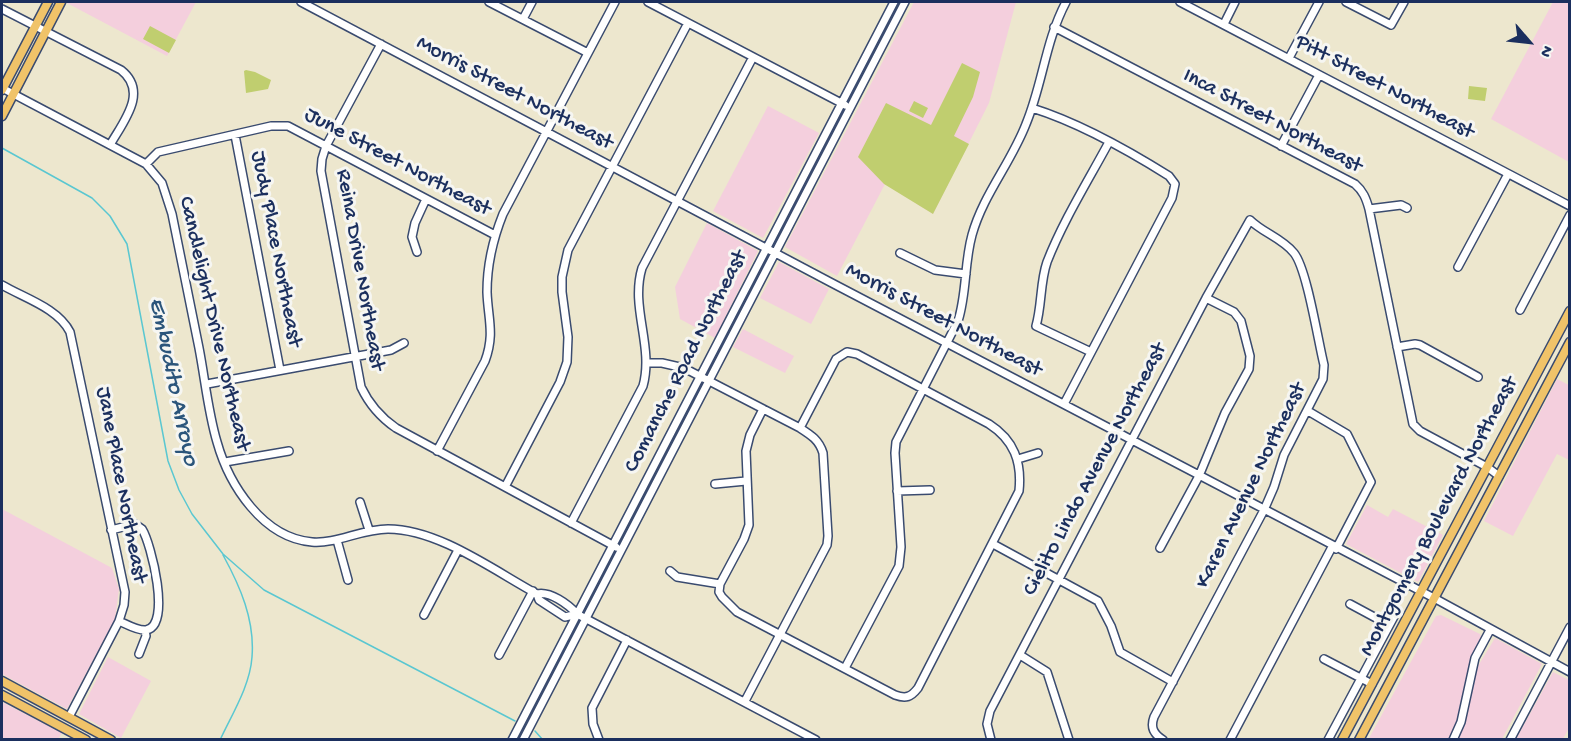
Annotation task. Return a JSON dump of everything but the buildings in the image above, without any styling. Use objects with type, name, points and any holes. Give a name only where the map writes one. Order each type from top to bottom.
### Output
[{"type":"main road","points":[[2,89],[48,2]]},
{"type":"main road","points":[[2,116],[61,2]]},
{"type":"main road","name":"Montgomery Boulevard Northeast","points":[[1342,740],[1569,311]]},
{"type":"main road","name":"Montgomery Boulevard Northeast","points":[[1359,740],[1569,342]]},
{"type":"main road","points":[[2,681],[109,739]]},
{"type":"main road","points":[[2,696],[86,740]]},
{"type":"street","name":"Morris Street Northeast","points":[[301,2],[1334,548],[1434,598],[1569,672]]},
{"type":"street","points":[[489,2],[588,53]]},
{"type":"street","points":[[523,19],[532,2]]},
{"type":"street","points":[[437,451],[490,348],[492,333],[487,292],[495,235],[511,198],[615,2]]},
{"type":"street","points":[[648,2],[850,108]]},
{"type":"street","name":"Comanche Road Northeast","points":[[512,740],[894,2]]},
{"type":"street","name":"Comanche Road Northeast","points":[[523,740],[905,2]]},
{"type":"street","points":[[845,668],[898,566],[901,547],[896,442],[962,310],[971,238],[981,211],[1014,152],[1032,108],[1054,27],[1066,2]]},
{"type":"street","name":"Pitt Street Northeast","points":[[1180,2],[1569,206]]},
{"type":"street","points":[[1224,24],[1235,2]]},
{"type":"street","points":[[1289,58],[1319,2]]},
{"type":"street","points":[[1346,2],[1391,25],[1404,2]]},
{"type":"street","points":[[2,9],[121,70],[130,80],[135,94],[133,102],[110,146]]},
{"type":"street","points":[[505,487],[564,374],[569,348],[562,277],[573,238],[688,23]]},
{"type":"street","name":"Inca Street Northeast","points":[[1054,27],[1355,184],[1365,197],[1369,208],[1413,424],[1420,431],[1487,467],[1499,476]]},
{"type":"street","name":"Reina Drive Northeast","points":[[381,44],[327,146],[322,159],[321,171],[361,387],[376,411],[396,428],[621,550]]},
{"type":"street","points":[[572,523],[639,396],[646,375],[648,363],[638,303],[639,278],[646,258],[753,57]]},
{"type":"street","points":[[1281,146],[1319,75]]},
{"type":"street","name":"Candlelight Drive Northeast","points":[[2,89],[146,164],[162,183],[170,206],[217,443],[237,487],[263,521],[272,528],[300,540],[313,542],[337,540],[369,530],[411,531],[430,537],[535,592],[544,592],[570,607],[577,614],[816,740]]},
{"type":"street","points":[[1032,108],[1066,120],[1109,142],[1169,176],[1175,184],[1172,198],[1064,404]]},
{"type":"street","name":"June Street Northeast","points":[[146,164],[158,152],[282,125],[295,129],[495,235]]},
{"type":"street","name":"Judy Place Northeast","points":[[235,135],[280,370]]},
{"type":"street","points":[[1091,352],[1036,326],[1040,314],[1046,265],[1109,142]]},
{"type":"street","points":[[1458,267],[1508,174]]},
{"type":"street","points":[[417,252],[411,237],[426,199]]},
{"type":"street","points":[[1369,208],[1401,205],[1407,208]]},
{"type":"street","points":[[1520,310],[1569,215]]},
{"type":"street","name":"Cielito Lindo Avenue Northeast","points":[[991,740],[987,724],[988,717],[1206,298],[1250,220]]},
{"type":"street","name":"Karen Avenue Northeast","points":[[1163,740],[1156,734],[1151,724],[1264,510],[1284,455],[1321,386],[1324,365],[1304,274],[1296,255],[1281,240],[1250,220]]},
{"type":"street","points":[[900,253],[934,270],[966,274]]},
{"type":"street","name":"Jane Place Northeast","points":[[2,285],[56,315],[65,323],[70,332],[124,592],[124,605],[119,621],[69,717]]},
{"type":"street","points":[[1160,548],[1199,476],[1225,413],[1248,369],[1250,356],[1241,321],[1233,312],[1206,298]]},
{"type":"street","points":[[207,384],[391,350],[404,343]]},
{"type":"street","points":[[1397,347],[1420,345],[1478,377]]},
{"type":"street","points":[[763,409],[750,435],[746,451],[749,525],[720,584],[719,591],[722,597],[731,608],[780,635],[895,695],[902,698],[908,697],[918,688],[1019,490],[1021,473],[1015,450],[999,430],[856,354],[847,352],[836,359],[800,428]]},
{"type":"street","points":[[648,363],[674,365],[701,376],[813,436],[820,444],[823,453],[828,536],[824,554],[745,701]]},
{"type":"street","points":[[1230,740],[1371,482],[1347,434],[1308,411]]},
{"type":"street","points":[[225,462],[288,451]]},
{"type":"street","points":[[1018,459],[1038,453]]},
{"type":"street","points":[[715,484],[746,481]]},
{"type":"street","points":[[897,491],[930,490]]},
{"type":"street","points":[[360,502],[369,530]]},
{"type":"street","points":[[111,530],[135,524],[144,533],[158,585],[159,599],[156,620],[152,627],[145,630],[119,621]]},
{"type":"street","points":[[337,540],[348,580]]},
{"type":"street","points":[[993,544],[1098,601],[1111,626],[1120,652],[1173,682]]},
{"type":"street","points":[[424,615],[458,550]]},
{"type":"street","points":[[670,571],[677,577],[720,584]]},
{"type":"street","points":[[499,655],[535,592]]},
{"type":"street","points":[[1350,604],[1389,625]]},
{"type":"street","points":[[1328,740],[1397,611]]},
{"type":"street","points":[[1510,740],[1569,627]]},
{"type":"street","points":[[139,654],[146,636],[145,630]]},
{"type":"street","points":[[1454,740],[1462,721],[1473,664],[1490,630]]},
{"type":"street","points":[[599,740],[593,724],[592,708],[627,640]]},
{"type":"street","points":[[1020,655],[1047,672],[1069,740]]},
{"type":"street","points":[[1324,659],[1372,684]]},
{"type":"shaded area","points":[[65,2],[196,2],[167,56]]},
{"type":"shaded area","points":[[914,2],[1016,2],[989,103],[933,214],[885,184],[837,276],[785,247]]},
{"type":"shaded area","points":[[1553,2],[1569,2],[1569,162],[1491,119]]},
{"type":"shaded area","points":[[768,106],[819,133],[763,238],[713,211]]},
{"type":"shaded area","points":[[707,223],[758,251],[715,338],[680,319],[675,287]]},
{"type":"shaded area","points":[[779,262],[829,289],[811,324],[760,298]]},
{"type":"shaded area","points":[[743,329],[794,356],[785,373],[733,347]]},
{"type":"shaded area","points":[[1557,379],[1569,385],[1569,460],[1557,454],[1513,536],[1484,521]]},
{"type":"shaded area","points":[[1367,505],[1388,517],[1393,509],[1443,535],[1418,582],[1346,544]]},
{"type":"shaded area","points":[[2,509],[112,568],[119,589],[115,619],[67,709],[2,674]]},
{"type":"shaded area","points":[[1441,615],[1480,634],[1481,637],[1471,658],[1462,700],[1468,703],[1475,671],[1495,638],[1542,664],[1502,739],[1368,740],[1436,616]]},
{"type":"shaded area","points":[[108,657],[151,681],[121,738],[79,714]]},
{"type":"shaded area","points":[[1553,672],[1569,680],[1569,728],[1563,739],[1516,739]]},
{"type":"shaded area","points":[[2,702],[62,733],[58,739],[2,739]]},
{"type":"green space","points":[[150,26],[176,40],[169,53],[143,39]]},
{"type":"green space","points":[[962,63],[980,72],[973,97],[954,136],[969,144],[933,214],[884,184],[858,157],[886,103],[931,125]]},
{"type":"green space","points":[[244,71],[271,80],[268,89],[246,93]]},
{"type":"green space","points":[[1469,86],[1487,88],[1485,101],[1468,99]]},
{"type":"green space","points":[[914,101],[928,108],[923,118],[909,111]]},
{"type":"waterway","name":"Embudito Arroyo","points":[[2,148],[92,198],[110,216],[127,244],[168,461],[179,490],[192,514],[223,554],[264,590],[515,721]]},
{"type":"waterway","points":[[220,740],[240,700],[248,679],[252,657],[249,617],[223,555]]},
{"type":"waterway","name":"Embudito Arroyo","points":[[535,731],[543,740]]}]
